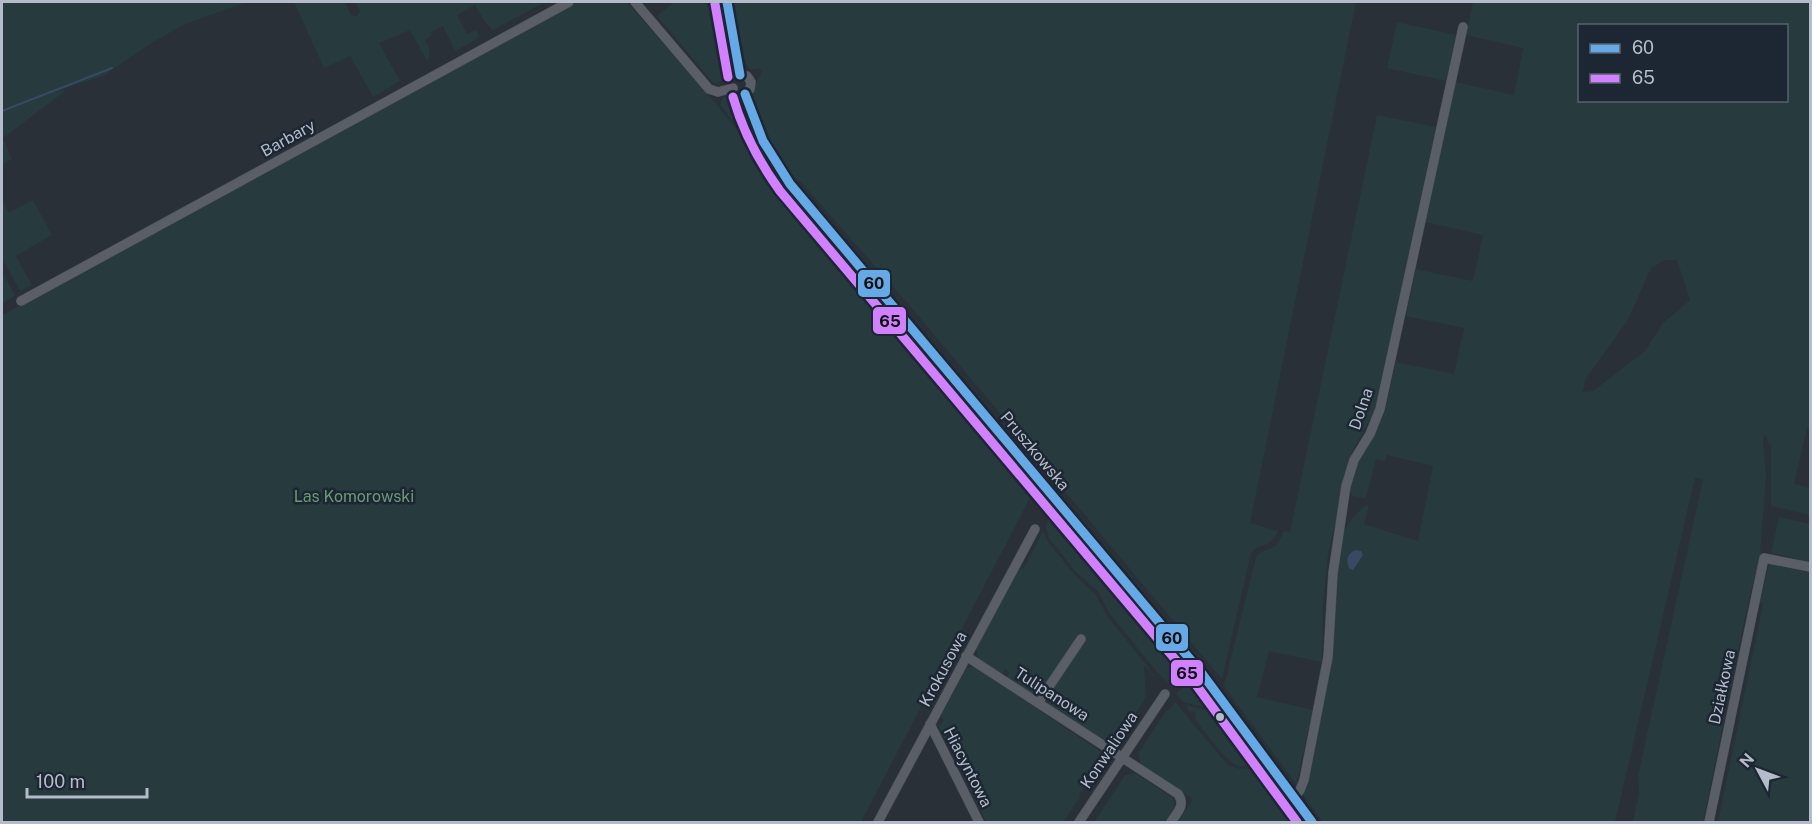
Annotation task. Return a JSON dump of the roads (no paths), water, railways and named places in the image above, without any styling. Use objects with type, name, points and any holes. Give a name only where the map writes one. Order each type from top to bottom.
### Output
[{"type":"street","name":"Barbary","points":[[21,301],[569,2]]},
{"type":"street","points":[[635,2],[709,89],[718,92],[733,88]]},
{"type":"street","points":[[728,2],[740,75]]},
{"type":"street","name":"Dolna","points":[[1294,798],[1304,780],[1329,657],[1333,573],[1346,486],[1354,460],[1370,434],[1380,409],[1463,27]]},
{"type":"street","points":[[740,75],[747,76],[751,82],[751,88],[745,94],[738,93],[733,88],[734,80],[740,75]]},
{"type":"street","name":"Pruszkowska","points":[[745,94],[763,142],[790,184],[1200,671],[1312,822]]},
{"type":"street","name":"Krokusowa","points":[[878,822],[1035,529]]},
{"type":"street","name":"Działkowa","points":[[1709,822],[1764,558],[1810,567]]},
{"type":"street","points":[[1038,703],[1081,639]]},
{"type":"street","name":"Tulipanowa","points":[[966,656],[1180,796],[1182,805],[1171,822]]},
{"type":"street","name":"Konwaliowa","points":[[1079,822],[1165,694]]},
{"type":"street","name":"Hiacyntowa","points":[[930,724],[979,822]]},
{"type":"water","points":[[1355,550],[1361,551],[1363,555],[1353,570],[1349,568],[1347,560],[1350,553]]},
{"type":"waterway","points":[[721,2],[723,15]]},
{"type":"waterway","points":[[733,2],[737,25]]},
{"type":"waterway","points":[[2,111],[112,68]]},
{"type":"park label","name":"Las Komorowski","points":[[354,496]]}]
